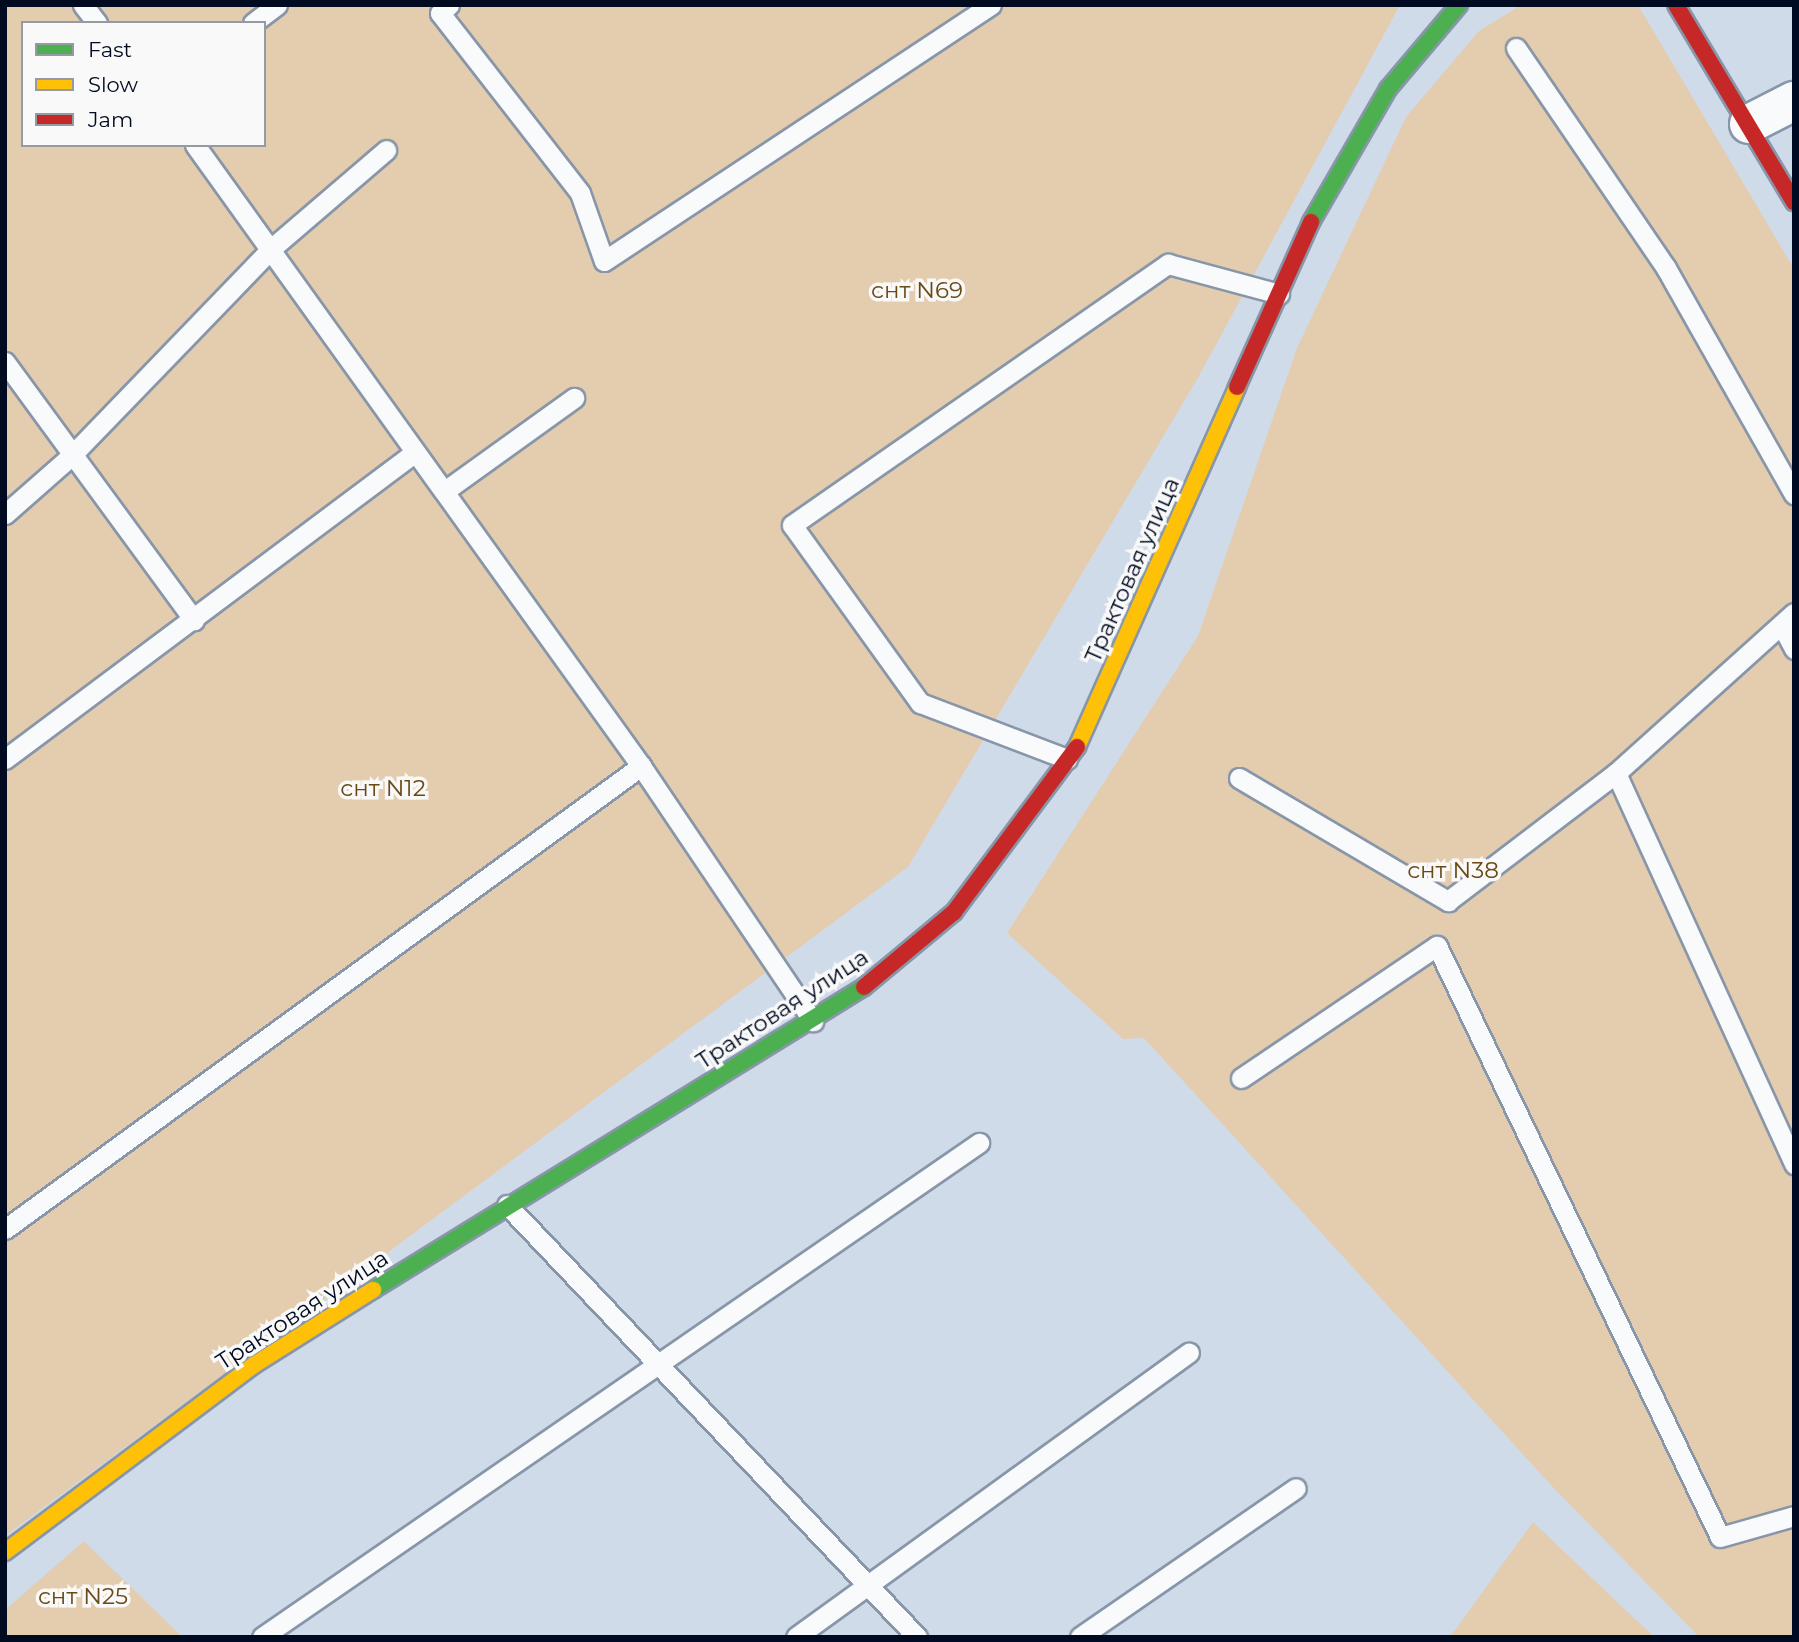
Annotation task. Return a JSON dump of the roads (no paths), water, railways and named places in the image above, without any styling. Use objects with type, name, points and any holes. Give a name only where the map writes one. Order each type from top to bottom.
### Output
[{"type":"street","name":"Трактовая улица","points":[[5,1552],[254,1365],[506,1205],[813,1021],[954,912],[1068,759],[1326,188],[1388,89],[1459,5]]},
{"type":"street","points":[[1676,5],[1794,202]]},
{"type":"street","points":[[1749,124],[1794,101]]},
{"type":"lane","points":[[83,5],[95,21]]},
{"type":"lane","points":[[256,21],[277,5]]},
{"type":"lane","points":[[449,5],[440,13],[580,193],[604,261],[991,5]]},
{"type":"lane","points":[[1516,48],[1667,268],[1794,494]]},
{"type":"lane","points":[[197,147],[273,247],[414,453],[446,490],[641,766],[813,1021]]},
{"type":"lane","points":[[5,514],[71,456],[273,247],[386,150]]},
{"type":"lane","points":[[1068,759],[920,703],[792,525],[1168,264],[1279,294]]},
{"type":"lane","points":[[5,362],[71,456],[194,620]]},
{"type":"lane","points":[[446,490],[574,398]]},
{"type":"lane","points":[[5,759],[414,453]]},
{"type":"lane","points":[[1239,778],[1448,901],[1616,773],[1692,698],[1788,620],[1794,649]]},
{"type":"lane","points":[[5,1229],[641,766]]},
{"type":"lane","points":[[1616,773],[1794,1164]]},
{"type":"lane","points":[[1241,1078],[1437,946],[1720,1537],[1794,1516]]},
{"type":"lane","points":[[262,1637],[979,1143]]},
{"type":"lane","points":[[506,1205],[917,1637]]},
{"type":"lane","points":[[796,1637],[1189,1352]]},
{"type":"lane","points":[[1080,1637],[1296,1488]]},
{"type":"park label","name":"снт N69","points":[[917,290]]},
{"type":"park label","name":"снт N12","points":[[383,788]]},
{"type":"park label","name":"снт N38","points":[[1453,870]]},
{"type":"park label","name":"снт N25","points":[[83,1596]]}]
